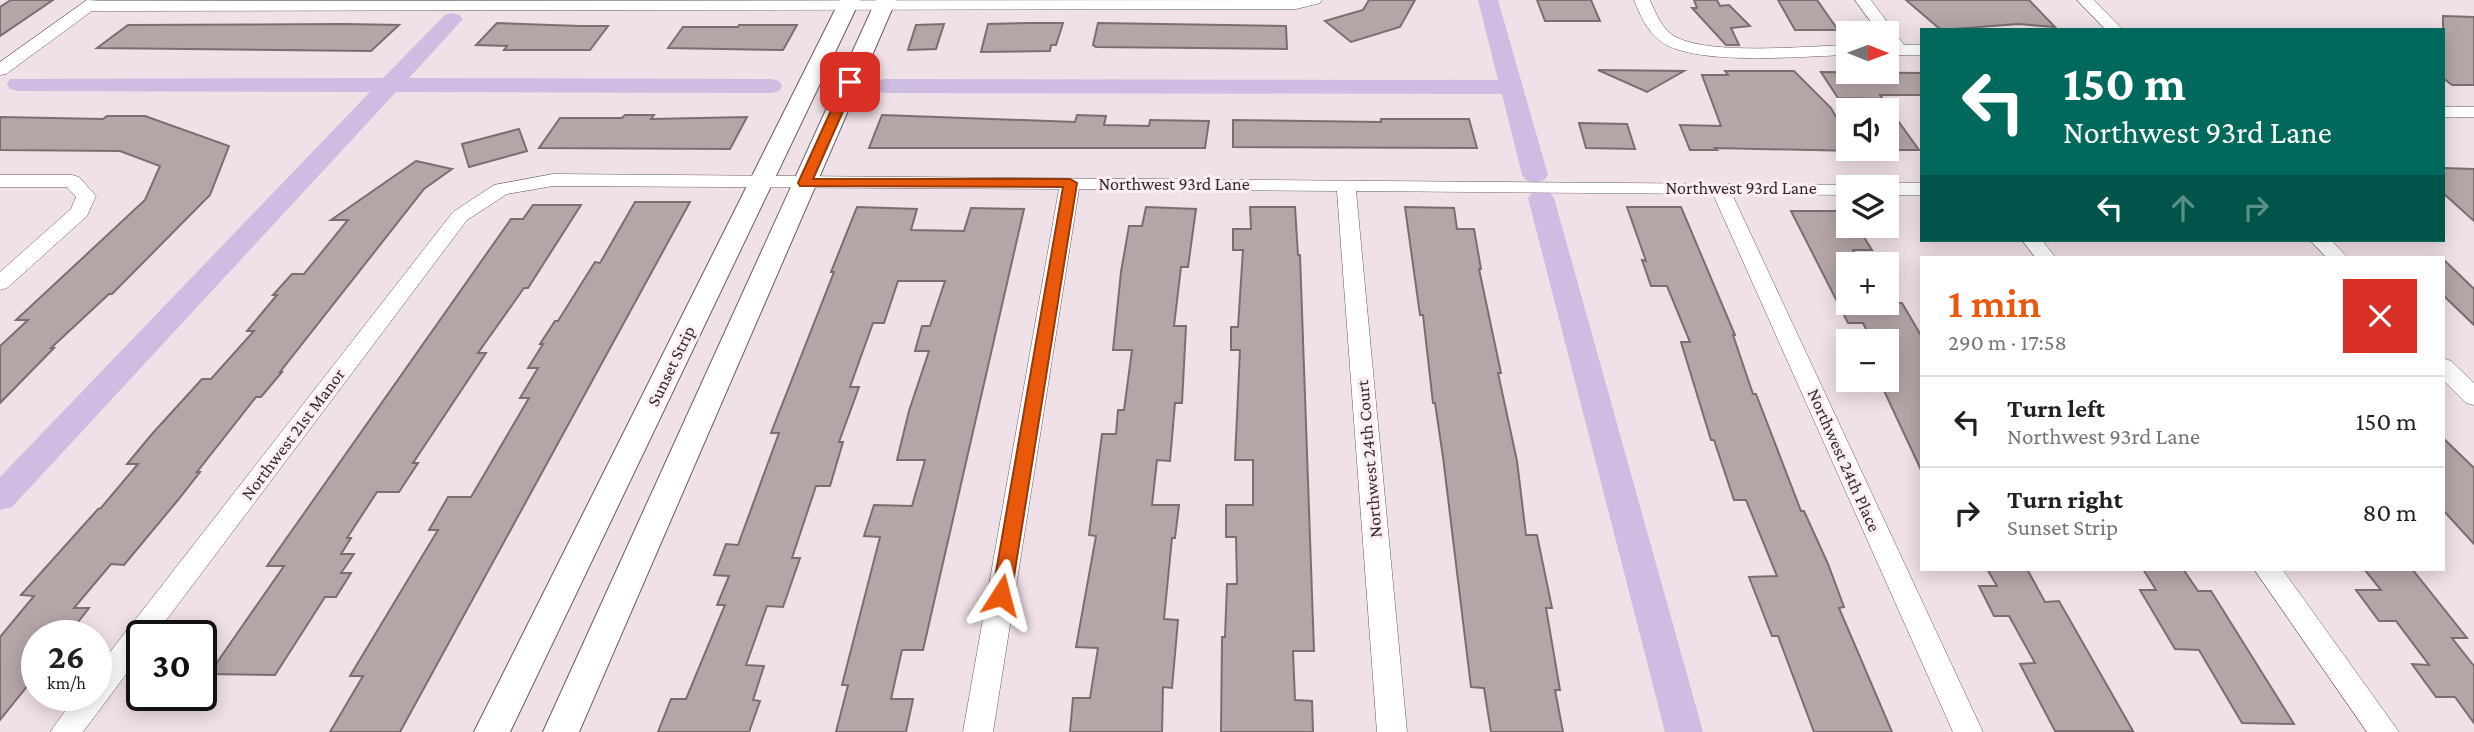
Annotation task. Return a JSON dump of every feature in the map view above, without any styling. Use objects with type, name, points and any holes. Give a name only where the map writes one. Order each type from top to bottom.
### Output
[{"type":"street","points":[[0,70],[93,3],[1296,4],[1314,0]]},
{"type":"street","points":[[1642,0],[1654,27],[1670,42],[1699,50],[1836,50]]},
{"type":"street","points":[[1863,0],[1876,21]]},
{"type":"street","points":[[2085,0],[2113,28]]},
{"type":"street","name":"Sunset Strip","points":[[492,732],[849,3]]},
{"type":"street","points":[[561,732],[885,3]]},
{"type":"street","points":[[1899,50],[1920,50]]},
{"type":"street","points":[[2449,112],[2474,112]]},
{"type":"street","points":[[2449,112],[2474,128]]},
{"type":"street","name":"Northwest 93rd Lane","points":[[501,189],[553,180],[1836,189]]},
{"type":"street","points":[[0,181],[72,181],[86,196],[80,212],[0,283]]},
{"type":"street","points":[[978,732],[1070,183]]},
{"type":"street","name":"Northwest 24th Court","points":[[1346,185],[1392,732]]},
{"type":"street","name":"Northwest 24th Place","points":[[1720,188],[1968,732]]},
{"type":"street","name":"Northwest 21st Manor","points":[[112,671],[460,216],[501,189]]},
{"type":"street","points":[[1899,189],[1920,189]]},
{"type":"street","points":[[2034,242],[2044,256]]},
{"type":"street","points":[[2322,242],[2336,256]]},
{"type":"street","points":[[2445,368],[2474,397]]},
{"type":"street","points":[[2268,571],[2384,732]]},
{"type":"street","name":"Northwest 21st Manor","points":[[65,732],[81,711]]},
{"type":"building","points":[[11,0],[53,0],[0,36],[0,7]]},
{"type":"building","points":[[1369,0],[1415,0],[1400,27],[1351,42],[1325,21],[1363,10]]},
{"type":"building","points":[[1537,0],[1591,0],[1600,21],[1545,21]]},
{"type":"building","points":[[1694,0],[1717,0],[1720,6],[1729,5],[1750,26],[1731,28],[1739,45],[1726,45],[1692,8],[1697,8]]},
{"type":"building","points":[[1778,0],[1817,0],[1836,27],[1836,30],[1795,30]]},
{"type":"building","points":[[1906,0],[2029,0],[2055,27],[2018,24],[1939,28]]},
{"type":"building","points":[[2443,16],[2474,17],[2474,85],[2452,85],[2445,80]]},
{"type":"building","points":[[497,23],[608,26],[590,50],[504,50],[507,46],[476,45]]},
{"type":"building","points":[[1063,23],[1056,45],[1051,45],[1050,51],[981,52],[988,24]]},
{"type":"building","points":[[1098,23],[1286,26],[1287,49],[1096,47],[1093,45]]},
{"type":"building","points":[[944,24],[936,49],[908,50],[916,25]]},
{"type":"building","points":[[128,25],[399,25],[371,51],[97,48]]},
{"type":"building","points":[[797,25],[783,50],[668,48],[683,27]]},
{"type":"building","points":[[1598,70],[1684,71],[1647,92]]},
{"type":"building","points":[[1725,71],[1794,71],[1831,108],[1836,117],[1836,151],[1690,150],[1680,125],[1721,126],[1702,75],[1728,75]]},
{"type":"building","points":[[1821,72],[1836,72],[1836,84],[1899,84],[1899,73],[1920,73],[1920,95],[1880,95],[1882,98],[1838,98]]},
{"type":"building","points":[[625,115],[654,115],[651,119],[747,117],[730,149],[539,148],[560,118],[622,118]]},
{"type":"building","points":[[882,115],[1075,122],[1077,115],[1106,116],[1104,125],[1149,126],[1150,120],[1209,121],[1205,148],[869,148]]},
{"type":"building","points":[[107,116],[145,116],[229,146],[210,195],[112,294],[51,348],[54,348],[0,403],[0,346],[28,320],[16,320],[145,200],[160,166],[120,151],[0,150],[0,117],[103,119]]},
{"type":"building","points":[[1381,119],[1469,119],[1477,148],[1233,147],[1233,120],[1381,122]]},
{"type":"building","points":[[1899,122],[1919,150],[1899,150]]},
{"type":"building","points":[[1579,123],[1627,124],[1635,149],[1586,148]]},
{"type":"building","points":[[519,129],[527,151],[469,167],[462,144]]},
{"type":"building","points":[[416,161],[452,169],[424,189],[282,372],[261,397],[256,397],[178,500],[124,565],[111,564],[74,608],[89,608],[80,620],[21,620],[21,694],[0,720],[0,637],[34,596],[21,595],[138,464],[127,464],[152,434],[202,379],[211,379],[254,331],[247,331],[277,295],[273,295],[292,274],[304,274],[348,220],[331,220]]},
{"type":"building","points":[[2445,168],[2474,169],[2474,221],[2445,195]]},
{"type":"building","points":[[635,202],[690,202],[400,732],[330,732],[363,676],[350,676],[438,530],[429,530],[448,497],[471,497],[529,398],[520,398],[538,368],[528,368],[543,344],[540,344],[555,321],[558,321],[595,262],[600,263]]},
{"type":"building","points":[[533,205],[581,205],[528,288],[524,288],[478,353],[486,353],[413,463],[418,463],[399,492],[377,492],[347,538],[351,538],[341,554],[354,554],[341,573],[351,573],[336,597],[325,597],[275,675],[217,674],[217,662],[284,566],[267,566],[511,219],[523,219]]},
{"type":"building","points":[[857,207],[917,209],[911,230],[964,231],[971,208],[1024,209],[923,650],[902,650],[891,699],[913,699],[906,732],[836,732],[848,685],[842,685],[880,537],[864,536],[874,505],[912,506],[925,460],[897,460],[909,411],[929,351],[915,351],[922,326],[930,326],[945,281],[898,281],[884,323],[873,323],[850,387],[859,387],[839,442],[843,442],[830,486],[816,486],[792,558],[800,558],[783,607],[767,606],[746,665],[764,666],[753,700],[760,701],[749,732],[658,732],[671,699],[686,699],[725,605],[717,605],[729,576],[714,575],[726,544],[738,545],[779,433],[771,433]]},
{"type":"building","points":[[1146,207],[1196,209],[1188,267],[1181,267],[1174,326],[1186,326],[1182,403],[1175,403],[1170,461],[1157,460],[1152,505],[1179,505],[1175,538],[1172,538],[1164,619],[1178,620],[1172,688],[1163,687],[1162,732],[1070,732],[1073,698],[1090,698],[1098,648],[1076,647],[1096,536],[1089,535],[1102,434],[1116,434],[1118,410],[1124,410],[1132,350],[1113,350],[1121,272],[1129,226],[1142,226]]},
{"type":"building","points":[[1250,207],[1295,207],[1300,255],[1314,651],[1293,651],[1295,700],[1312,701],[1313,732],[1221,732],[1222,637],[1225,637],[1227,584],[1237,584],[1236,537],[1226,537],[1226,505],[1253,505],[1253,460],[1235,460],[1240,350],[1231,350],[1231,327],[1238,327],[1243,250],[1233,250],[1233,229],[1251,229]]},
{"type":"building","points":[[1405,207],[1454,208],[1457,229],[1474,229],[1479,269],[1501,373],[1498,373],[1517,461],[1526,535],[1537,535],[1552,608],[1546,608],[1560,690],[1555,690],[1563,732],[1491,732],[1484,688],[1471,687],[1443,457]]},
{"type":"building","points":[[1627,207],[1681,207],[1735,335],[1753,394],[1756,394],[1801,511],[1804,511],[1828,564],[1844,607],[1839,608],[1892,732],[1814,732],[1778,636],[1772,636],[1749,577],[1777,576],[1746,500],[1734,500],[1714,440],[1711,440],[1681,342],[1690,342],[1667,286],[1651,286],[1642,260],[1646,261]]},
{"type":"building","points":[[1791,211],[1836,211],[1836,238],[1864,238],[1872,250],[1853,250],[1854,252],[1836,252],[1836,299]]},
{"type":"building","points":[[2445,261],[2474,289],[2474,325],[2445,297]]},
{"type":"building","points":[[1899,303],[1902,303],[1920,334],[1920,468],[1885,392],[1899,392],[1899,329],[1866,329],[1863,323],[1848,323],[1844,315],[1899,315]]},
{"type":"building","points":[[2445,440],[2474,468],[2474,544],[2445,512]]},
{"type":"building","points":[[1988,571],[2028,571],[2045,602],[2059,601],[2133,731],[2055,731],[2020,664],[2035,663],[2009,616],[1994,616],[1979,586],[1997,586]]},
{"type":"building","points":[[2144,571],[2184,571],[2198,591],[2211,591],[2294,724],[2242,723],[2199,650],[2175,649],[2140,590],[2156,590]]},
{"type":"building","points":[[2366,571],[2414,571],[2467,638],[2452,638],[2474,666],[2474,723],[2455,697],[2436,697],[2412,664],[2429,665],[2396,621],[2379,621],[2356,590],[2381,590]]},
{"type":"waterway","points":[[1488,0],[1511,87]]},
{"type":"waterway","points":[[390,85],[452,19]]},
{"type":"waterway","points":[[18,84],[390,85]]},
{"type":"waterway","points":[[0,498],[390,85]]},
{"type":"waterway","points":[[390,85],[771,86]]},
{"type":"waterway","points":[[885,86],[1511,87]]},
{"type":"waterway","points":[[1511,87],[1535,175]]},
{"type":"waterway","points":[[1541,198],[1684,732]]},
{"type":"route","points":[[850,82],[805,183],[1070,183],[1001,595]]}]
